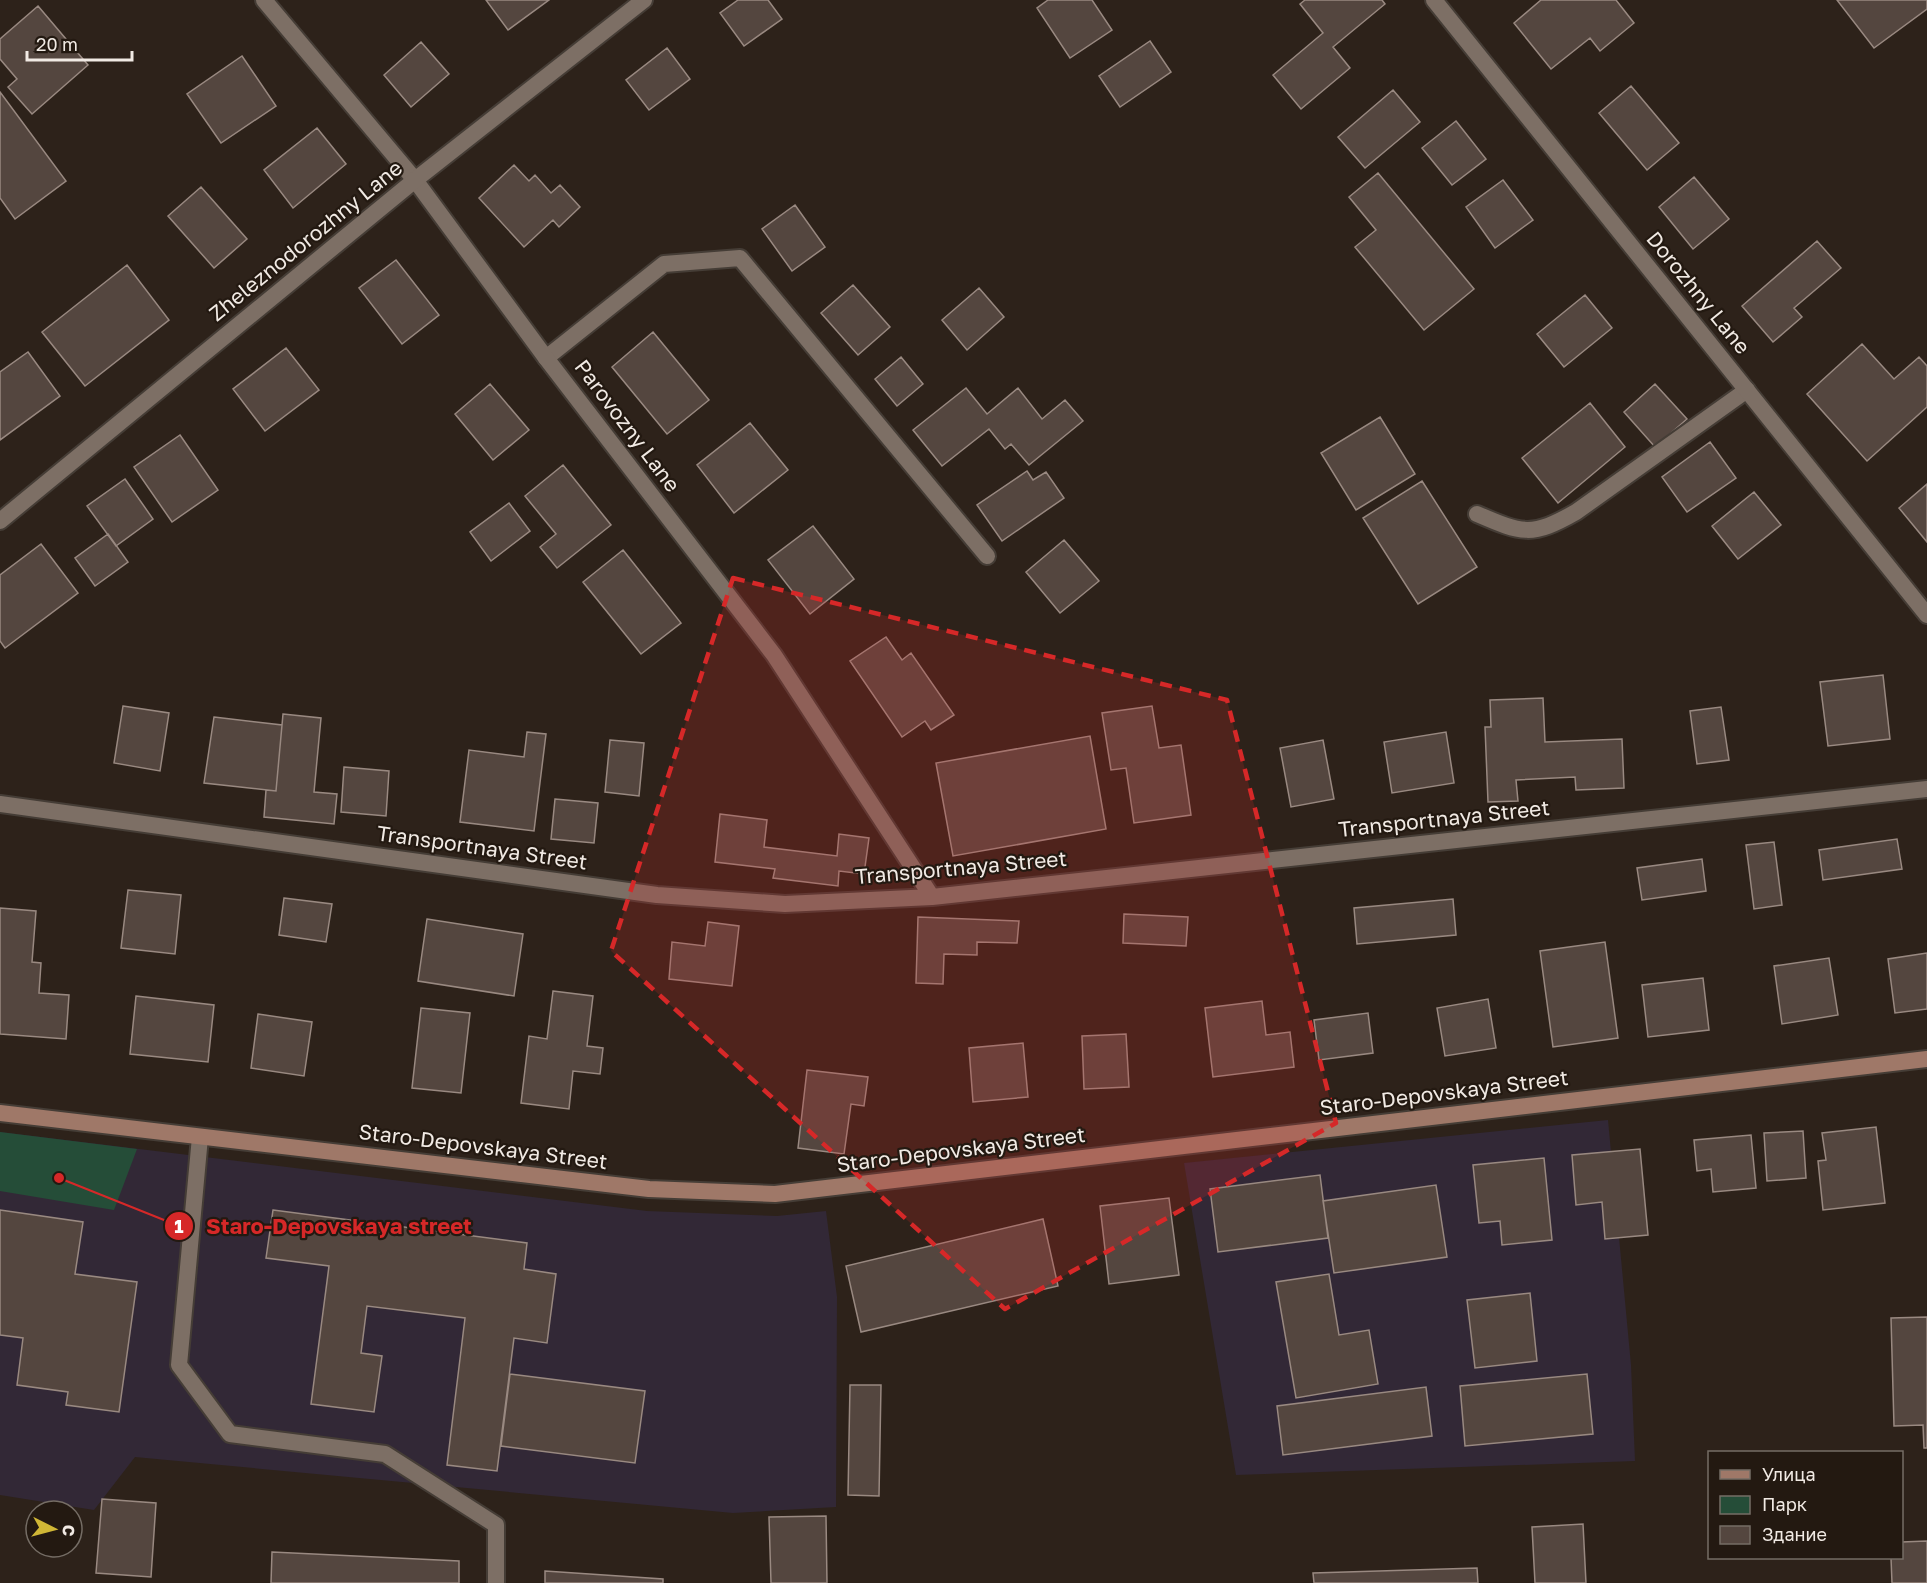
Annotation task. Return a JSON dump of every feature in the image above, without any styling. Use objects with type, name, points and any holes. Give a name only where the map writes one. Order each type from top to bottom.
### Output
[{"type":"main road","name":"Staro-Depovskaya Street","points":[[0,1113],[649,1189],[775,1194],[1927,1059]]},
{"type":"street","name":"Parovozny Lane","points":[[264,0],[415,180],[546,358],[774,655],[932,897]]},
{"type":"street","name":"Zheleznodorozhny Lane","points":[[0,521],[415,180],[644,0]]},
{"type":"street","name":"Dorozhny Lane","points":[[1434,0],[1927,615]]},
{"type":"street","points":[[546,358],[664,264],[740,258],[987,556]]},
{"type":"street","points":[[1477,514],[1528,531],[1555,524],[1576,512],[1747,390]]},
{"type":"street","name":"Transportnaya Street","points":[[0,804],[657,895],[785,904],[932,897],[1927,789]]},
{"type":"street","points":[[200,1137],[179,1365],[230,1434],[385,1454],[496,1525],[496,1583]]},
{"type":"highlighted area","points":[[733,578],[1227,700],[1336,1123],[1005,1309],[611,951]]},
{"type":"shaded area","points":[[1608,1120],[1631,1365],[1635,1461],[1236,1475],[1184,1163]]},
{"type":"shaded area","points":[[0,1132],[647,1211],[777,1216],[826,1211],[837,1297],[836,1507],[733,1513],[135,1457],[94,1510],[84,1508],[84,1499],[25,1499],[0,1495]]},
{"type":"green space","points":[[0,1132],[137,1149],[114,1210],[0,1191]]},
{"type":"building","points":[[486,0],[549,0],[508,30]]},
{"type":"building","points":[[738,0],[768,0],[782,19],[744,46],[720,13]]},
{"type":"building","points":[[1048,0],[1092,0],[1112,30],[1070,58],[1037,8]]},
{"type":"building","points":[[1305,0],[1382,0],[1385,4],[1333,47],[1350,68],[1301,109],[1273,75],[1323,33],[1300,4]]},
{"type":"building","points":[[1541,0],[1616,0],[1634,23],[1600,51],[1590,38],[1551,69],[1514,23]]},
{"type":"building","points":[[1837,0],[1927,0],[1927,9],[1874,48]]},
{"type":"building","points":[[38,6],[88,65],[32,114],[8,87],[17,79],[0,59],[0,39]]},
{"type":"building","points":[[1150,41],[1171,72],[1120,107],[1099,76]]},
{"type":"building","points":[[421,42],[449,74],[411,107],[384,75]]},
{"type":"building","points":[[667,48],[690,79],[649,110],[626,80]]},
{"type":"building","points":[[242,56],[276,106],[221,143],[187,94]]},
{"type":"building","points":[[1631,86],[1679,143],[1647,170],[1599,113]]},
{"type":"building","points":[[1393,90],[1420,122],[1365,168],[1338,137]]},
{"type":"building","points":[[0,92],[66,181],[15,219],[0,198]]},
{"type":"building","points":[[1456,121],[1486,159],[1452,185],[1422,148]]},
{"type":"building","points":[[317,128],[346,164],[293,208],[264,170]]},
{"type":"building","points":[[514,165],[529,181],[535,175],[551,193],[560,185],[580,207],[559,227],[553,220],[524,247],[479,198]]},
{"type":"building","points":[[1378,173],[1474,289],[1424,330],[1355,247],[1376,230],[1349,197]]},
{"type":"building","points":[[1694,177],[1729,219],[1693,249],[1659,207]]},
{"type":"building","points":[[1503,180],[1533,220],[1495,248],[1466,207]]},
{"type":"building","points":[[201,187],[247,239],[214,268],[168,216]]},
{"type":"building","points":[[795,205],[825,247],[792,271],[762,229]]},
{"type":"building","points":[[1817,241],[1841,268],[1794,308],[1802,317],[1773,342],[1742,306]]},
{"type":"building","points":[[396,260],[439,315],[402,344],[359,288]]},
{"type":"building","points":[[127,265],[169,320],[85,386],[42,332]]},
{"type":"building","points":[[853,285],[890,327],[858,355],[821,313]]},
{"type":"building","points":[[979,288],[1004,317],[967,350],[942,320]]},
{"type":"building","points":[[1585,295],[1612,328],[1564,367],[1537,334]]},
{"type":"building","points":[[653,332],[709,400],[667,434],[612,367]]},
{"type":"building","points":[[1862,344],[1894,379],[1919,357],[1927,366],[1927,407],[1867,461],[1807,394]]},
{"type":"building","points":[[286,348],[319,390],[265,431],[233,389]]},
{"type":"building","points":[[28,352],[60,396],[0,440],[0,372]]},
{"type":"building","points":[[901,357],[923,384],[897,406],[875,379]]},
{"type":"building","points":[[490,384],[529,430],[493,460],[455,414]]},
{"type":"building","points":[[1655,384],[1687,419],[1655,447],[1624,412]]},
{"type":"building","points":[[966,388],[987,414],[1018,388],[1042,419],[1065,400],[1083,421],[1029,465],[1011,444],[1005,449],[989,429],[942,466],[913,430]]},
{"type":"building","points":[[1590,403],[1625,447],[1558,503],[1522,458]]},
{"type":"building","points":[[1380,417],[1415,474],[1356,510],[1321,453]]},
{"type":"building","points":[[750,423],[788,470],[734,513],[697,465]]},
{"type":"building","points":[[180,435],[218,490],[172,522],[134,467]]},
{"type":"building","points":[[1710,442],[1736,478],[1687,512],[1662,477]]},
{"type":"building","points":[[563,465],[611,525],[557,568],[540,547],[556,534],[525,496]]},
{"type":"building","points":[[1027,471],[1033,480],[1046,472],[1064,498],[1002,541],[977,505]]},
{"type":"building","points":[[125,479],[153,519],[116,546],[87,506]]},
{"type":"building","points":[[1422,481],[1477,567],[1418,604],[1363,518]]},
{"type":"building","points":[[1927,484],[1927,542],[1899,508]]},
{"type":"building","points":[[1754,492],[1781,525],[1738,559],[1712,526]]},
{"type":"building","points":[[509,503],[530,531],[491,561],[470,532]]},
{"type":"building","points":[[813,526],[854,579],[810,614],[768,560]]},
{"type":"building","points":[[108,534],[128,562],[95,586],[75,558]]},
{"type":"building","points":[[1064,540],[1099,581],[1060,613],[1026,572]]},
{"type":"building","points":[[41,544],[78,593],[5,648],[0,641],[0,575]]},
{"type":"building","points":[[623,550],[681,623],[641,654],[583,582]]},
{"type":"building","points":[[886,637],[902,660],[911,653],[954,715],[931,730],[925,721],[902,737],[850,661]]},
{"type":"building","points":[[1883,675],[1890,739],[1828,746],[1820,682]]},
{"type":"building","points":[[1543,698],[1545,742],[1622,739],[1624,788],[1576,790],[1575,777],[1516,780],[1518,801],[1488,802],[1485,727],[1491,727],[1490,700]]},
{"type":"building","points":[[123,706],[169,713],[160,771],[114,763]]},
{"type":"building","points":[[1152,706],[1159,748],[1181,745],[1191,815],[1134,823],[1126,768],[1111,770],[1102,713]]},
{"type":"building","points":[[1721,707],[1729,760],[1697,764],[1690,711]]},
{"type":"building","points":[[283,714],[321,718],[314,792],[337,794],[334,824],[264,817],[266,790],[276,791]]},
{"type":"building","points":[[214,717],[282,725],[276,791],[204,783]]},
{"type":"building","points":[[527,732],[546,734],[534,831],[460,822],[469,750],[524,757]]},
{"type":"building","points":[[1446,732],[1454,783],[1392,793],[1384,742]]},
{"type":"building","points":[[1090,736],[1106,829],[953,856],[936,763]]},
{"type":"building","points":[[610,740],[644,743],[639,796],[605,792]]},
{"type":"building","points":[[1323,740],[1334,799],[1291,807],[1280,748]]},
{"type":"building","points":[[344,767],[389,771],[386,816],[341,812]]},
{"type":"building","points":[[555,799],[598,803],[594,843],[551,839]]},
{"type":"building","points":[[720,814],[767,820],[764,847],[837,856],[839,834],[869,838],[864,874],[839,871],[838,886],[773,878],[775,869],[715,862]]},
{"type":"building","points":[[1897,839],[1902,869],[1823,880],[1819,850]]},
{"type":"building","points":[[1774,842],[1782,905],[1754,909],[1746,845]]},
{"type":"building","points":[[1702,859],[1706,891],[1642,900],[1637,868]]},
{"type":"building","points":[[128,890],[181,895],[175,954],[121,948]]},
{"type":"building","points":[[284,898],[332,904],[326,942],[279,935]]},
{"type":"building","points":[[1453,899],[1456,935],[1357,944],[1354,908]]},
{"type":"building","points":[[0,908],[36,911],[32,962],[41,963],[39,993],[69,995],[66,1039],[0,1034]]},
{"type":"building","points":[[1124,914],[1188,917],[1186,946],[1123,943]]},
{"type":"building","points":[[918,917],[1019,921],[1017,943],[977,942],[977,955],[944,954],[943,984],[916,983]]},
{"type":"building","points":[[427,919],[523,934],[514,996],[418,981]]},
{"type":"building","points":[[708,922],[739,926],[732,986],[669,979],[672,942],[705,946]]},
{"type":"building","points":[[1605,942],[1618,1038],[1553,1047],[1540,951]]},
{"type":"building","points":[[1927,953],[1927,1009],[1895,1013],[1888,959]]},
{"type":"building","points":[[1829,958],[1838,1015],[1782,1024],[1774,966]]},
{"type":"building","points":[[1703,978],[1709,1030],[1648,1037],[1642,985]]},
{"type":"building","points":[[553,991],[593,996],[587,1046],[603,1048],[600,1074],[573,1071],[569,1109],[521,1103],[529,1036],[547,1039]]},
{"type":"building","points":[[136,996],[214,1005],[208,1062],[130,1054]]},
{"type":"building","points":[[1488,999],[1496,1048],[1445,1056],[1437,1008]]},
{"type":"building","points":[[1262,1001],[1266,1035],[1290,1032],[1294,1067],[1213,1077],[1205,1008]]},
{"type":"building","points":[[421,1008],[470,1013],[461,1093],[412,1088]]},
{"type":"building","points":[[1368,1013],[1373,1053],[1319,1060],[1314,1020]]},
{"type":"building","points":[[258,1014],[312,1022],[304,1076],[251,1068]]},
{"type":"building","points":[[1126,1034],[1129,1087],[1084,1089],[1082,1036]]},
{"type":"building","points":[[1023,1043],[1028,1097],[973,1102],[969,1048]]},
{"type":"building","points":[[807,1070],[868,1077],[864,1106],[851,1104],[844,1154],[798,1148]]},
{"type":"building","points":[[1876,1127],[1885,1203],[1823,1210],[1818,1161],[1826,1160],[1822,1133]]},
{"type":"building","points":[[1803,1131],[1806,1178],[1767,1181],[1764,1133]]},
{"type":"building","points":[[1751,1135],[1756,1188],[1713,1192],[1711,1169],[1697,1171],[1694,1140]]},
{"type":"building","points":[[1640,1149],[1648,1235],[1605,1239],[1602,1202],[1576,1205],[1572,1155]]},
{"type":"building","points":[[1544,1158],[1552,1240],[1502,1245],[1500,1221],[1479,1223],[1473,1165]]},
{"type":"building","points":[[1320,1175],[1328,1238],[1218,1252],[1210,1189]]},
{"type":"building","points":[[1436,1185],[1447,1257],[1334,1273],[1323,1201]]},
{"type":"building","points":[[1169,1198],[1179,1275],[1109,1284],[1100,1206]]},
{"type":"building","points":[[0,1210],[83,1222],[75,1274],[137,1282],[119,1412],[66,1405],[68,1392],[17,1385],[23,1338],[0,1335]]},
{"type":"building","points":[[273,1210],[527,1243],[524,1269],[556,1274],[547,1343],[514,1338],[497,1471],[447,1465],[465,1318],[367,1306],[361,1353],[382,1356],[374,1412],[311,1404],[329,1266],[266,1258]]},
{"type":"building","points":[[1043,1219],[1058,1286],[861,1332],[846,1266]]},
{"type":"building","points":[[1329,1274],[1339,1335],[1369,1330],[1378,1384],[1296,1398],[1276,1282]]},
{"type":"building","points":[[1530,1293],[1537,1361],[1475,1368],[1467,1300]]},
{"type":"building","points":[[1927,1317],[1927,1448],[1924,1448],[1923,1425],[1894,1426],[1891,1318]]},
{"type":"building","points":[[510,1374],[645,1391],[635,1463],[501,1446]]},
{"type":"building","points":[[1587,1374],[1593,1434],[1465,1446],[1460,1386]]},
{"type":"building","points":[[850,1385],[881,1385],[879,1496],[848,1495]]},
{"type":"building","points":[[1426,1387],[1432,1436],[1283,1455],[1277,1406]]},
{"type":"building","points":[[102,1499],[156,1503],[151,1577],[96,1573]]},
{"type":"building","points":[[826,1516],[827,1583],[771,1583],[769,1517]]},
{"type":"building","points":[[1583,1524],[1586,1583],[1535,1583],[1532,1527]]},
{"type":"building","points":[[1927,1541],[1927,1583],[1892,1583],[1891,1559],[1903,1559],[1903,1542]]},
{"type":"building","points":[[272,1552],[459,1561],[459,1583],[271,1583]]},
{"type":"building","points":[[1477,1568],[1478,1583],[1314,1583],[1313,1573]]},
{"type":"building","points":[[545,1571],[663,1579],[663,1583],[545,1583]]},
{"type":"place","name":"Staro-Depovskaya street","points":[[59,1178]]}]
